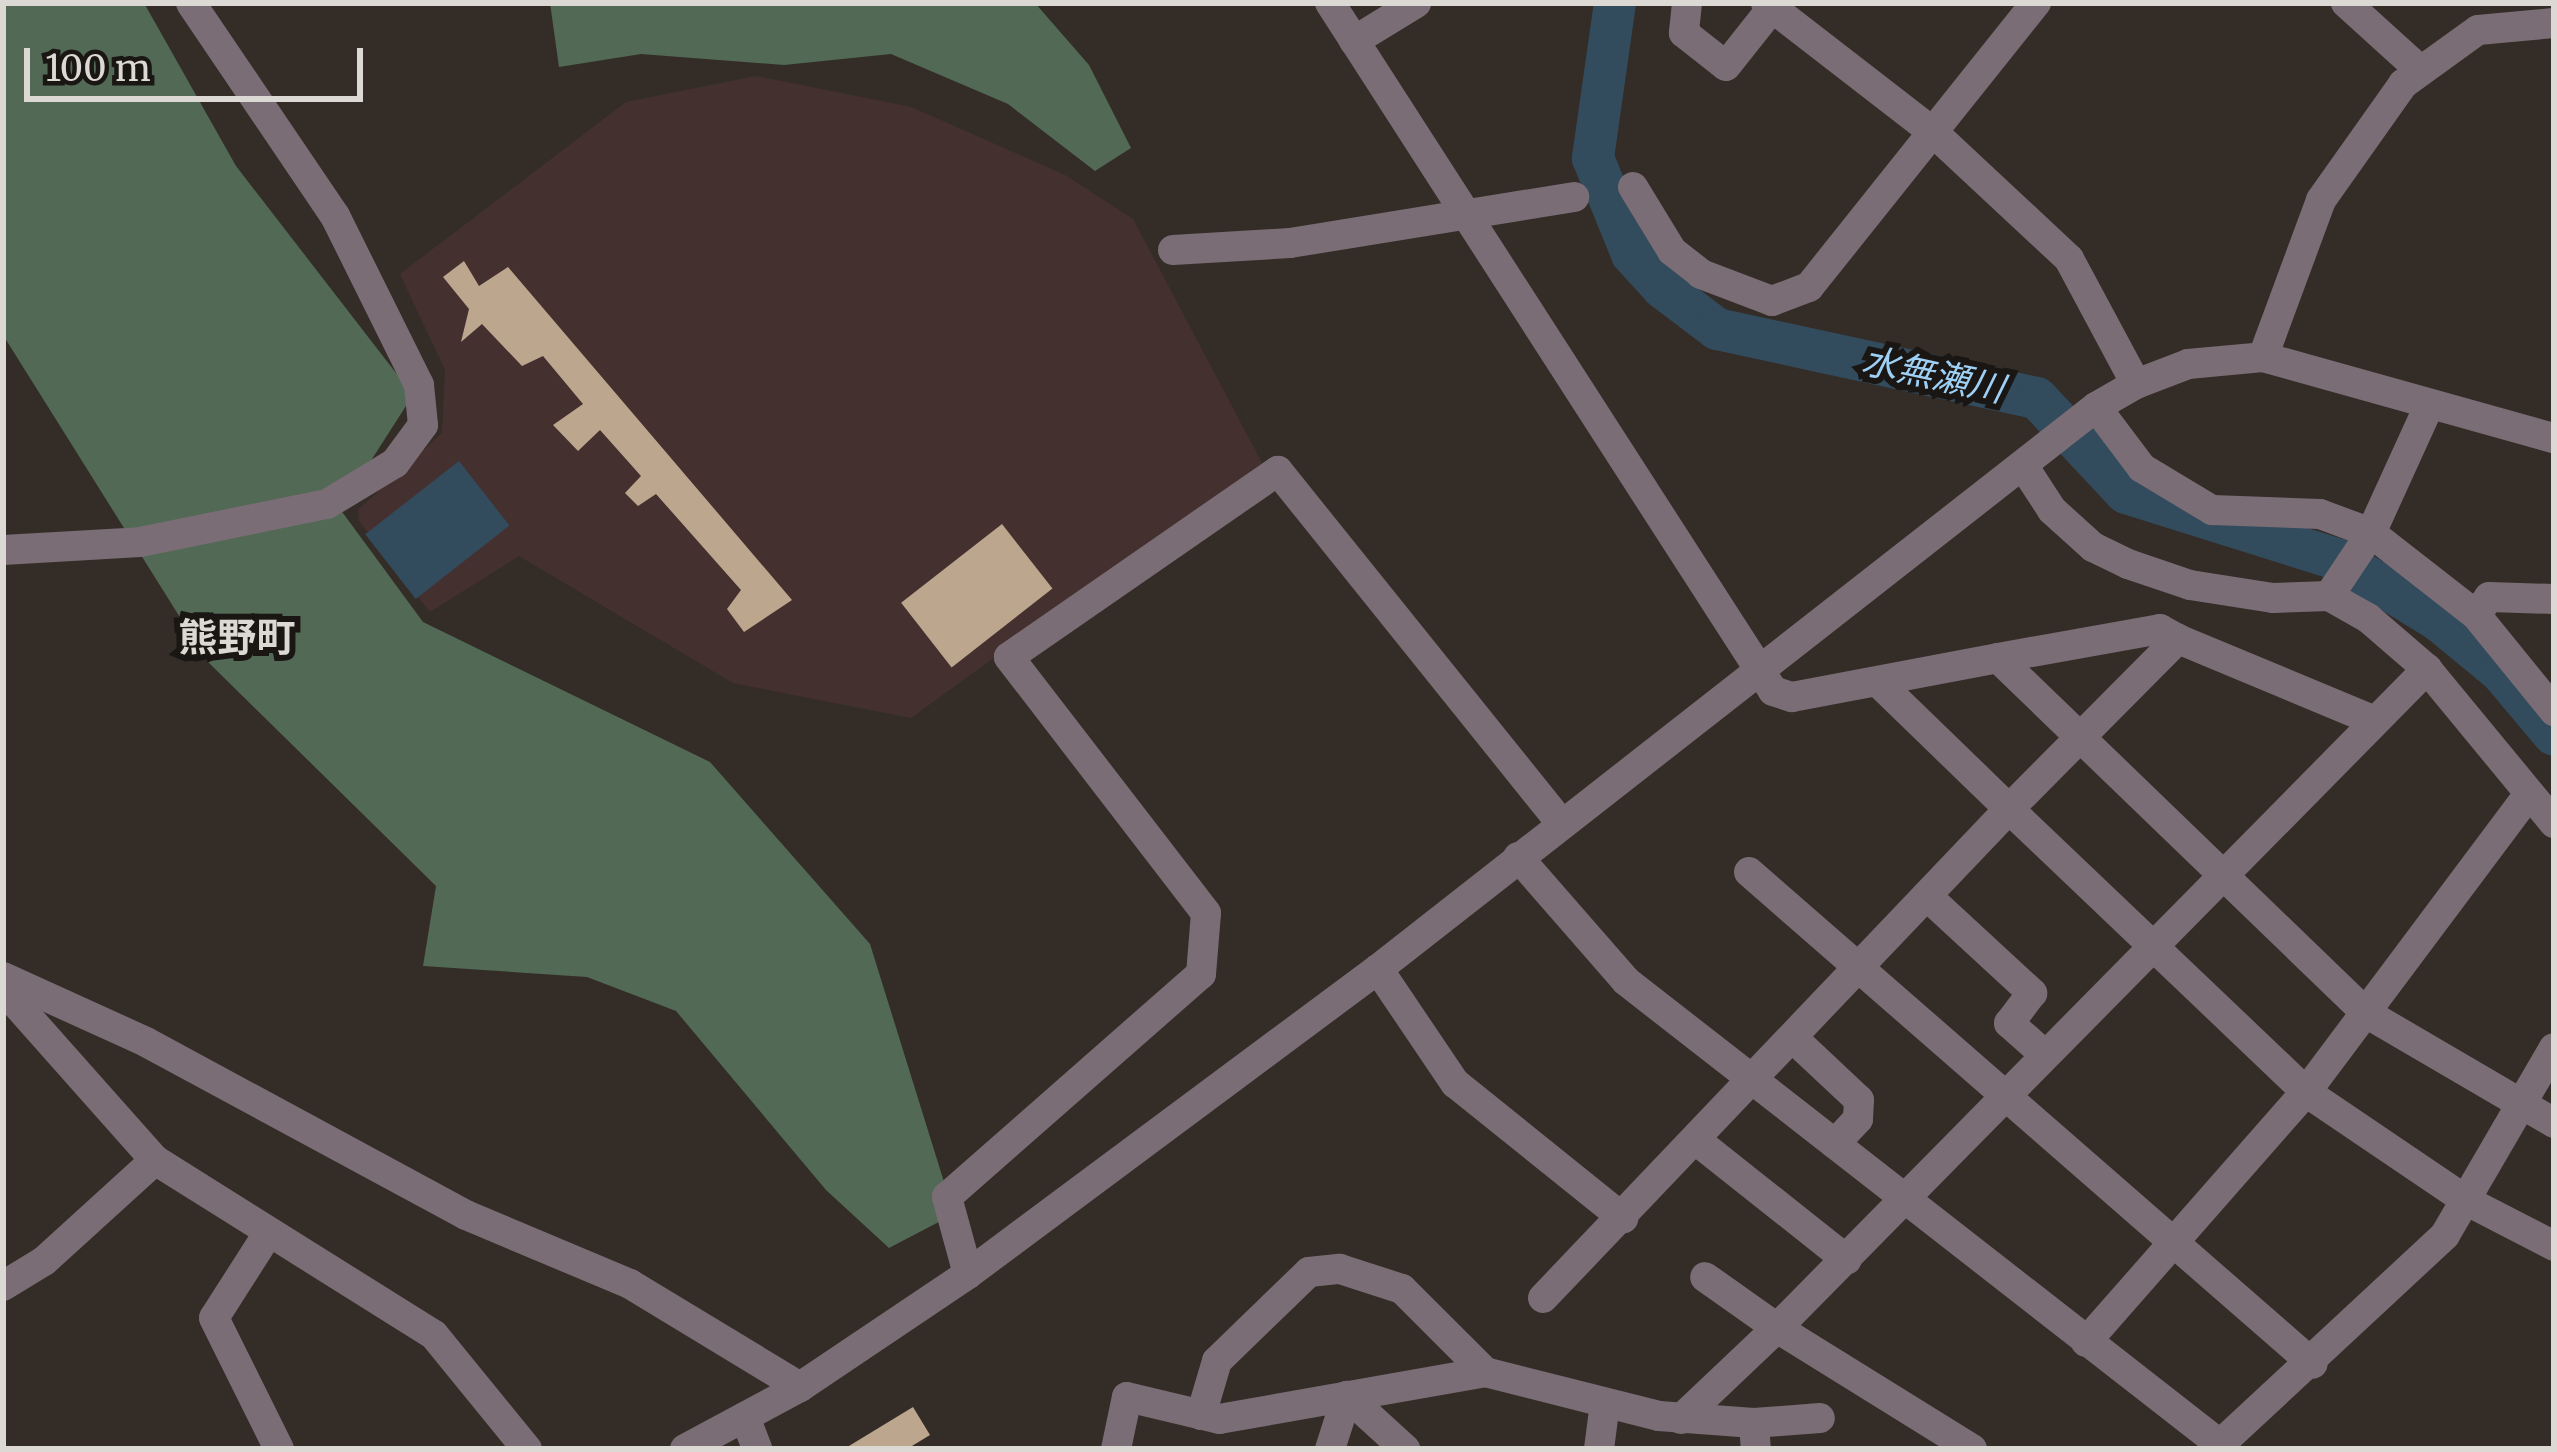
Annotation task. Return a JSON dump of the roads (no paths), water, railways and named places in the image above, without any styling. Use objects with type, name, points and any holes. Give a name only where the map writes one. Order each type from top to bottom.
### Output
[{"type":"street","points":[[3,550],[140,542],[327,504],[395,464],[423,425],[419,386],[344,233],[191,3]]},
{"type":"street","points":[[1330,3],[1757,674],[1792,697],[2160,629],[2375,721]]},
{"type":"street","points":[[1354,40],[1416,3]]},
{"type":"street","points":[[1687,3],[1684,33],[1726,65],[1769,5],[1933,132],[2069,259],[2136,384]]},
{"type":"street","points":[[1633,187],[1672,251],[1701,274],[1772,301],[1809,287],[2036,3]]},
{"type":"street","points":[[2346,3],[2420,70]]},
{"type":"street","points":[[2263,357],[2321,200],[2420,70],[2487,16],[2554,23]]},
{"type":"street","points":[[1173,250],[1468,219],[1574,197]]},
{"type":"street","points":[[685,1449],[800,1387],[968,1274],[1378,969],[1559,820],[1757,674],[2096,407],[2136,384],[2188,364],[2263,357],[2554,438]]},
{"type":"street","points":[[2329,596],[2371,533],[2428,406]]},
{"type":"street","points":[[2096,407],[2142,468],[2212,510],[2320,514],[2371,533],[2476,615],[2554,711]]},
{"type":"street","points":[[2024,467],[2052,510],[2093,547],[2128,564],[2190,585],[2273,598],[2329,596],[2427,669],[2554,824]]},
{"type":"street","points":[[968,1274],[947,1196],[1201,974],[1206,913],[1009,658],[1278,471],[1559,820]]},
{"type":"street","points":[[2476,615],[2489,597],[2554,599]]},
{"type":"street","points":[[1543,1298],[1861,970],[2009,809],[2178,639]]},
{"type":"street","points":[[1998,658],[2366,1013],[2554,1123]]},
{"type":"street","points":[[1681,1419],[1907,1200],[2427,669]]},
{"type":"street","points":[[1879,682],[2306,1092],[2468,1201],[2554,1246]]},
{"type":"street","points":[[2086,1342],[2177,1245],[2306,1092],[2528,795]]},
{"type":"street","points":[[1518,857],[1626,981],[2220,1448],[2412,1273],[2468,1201],[2554,1048]]},
{"type":"street","points":[[1749,872],[2313,1364]]},
{"type":"street","points":[[1928,897],[2032,993],[2009,1023],[2045,1055]]},
{"type":"street","points":[[1378,969],[1455,1083],[1622,1218]]},
{"type":"street","points":[[3,977],[130,1034],[466,1215],[630,1284],[800,1387]]},
{"type":"street","points":[[3,988],[155,1160],[267,1235],[434,1335],[527,1449]]},
{"type":"street","points":[[1795,1039],[1859,1100],[1858,1118],[1835,1144]]},
{"type":"street","points":[[1697,1141],[1846,1260]]},
{"type":"street","points":[[3,1286],[44,1262],[155,1160]]},
{"type":"street","points":[[267,1235],[214,1318],[279,1449]]},
{"type":"street","points":[[1211,1427],[1216,1361],[1309,1272],[1340,1269],[1402,1289],[1486,1372]]},
{"type":"street","points":[[1705,1277],[1777,1328],[1972,1449]]},
{"type":"street","points":[[1116,1449],[1127,1397],[1211,1427],[1347,1396],[1486,1372],[1755,1436],[1820,1418]]},
{"type":"street","points":[[1330,1449],[1347,1396]]},
{"type":"street","points":[[1347,1396],[1405,1449]]},
{"type":"street","points":[[1600,1449],[1604,1403]]},
{"type":"street","points":[[745,1417],[757,1449]]},
{"type":"water","points":[[459,461],[509,526],[416,599],[365,534]]},
{"type":"waterway","name":"水無瀬川","points":[[1615,3],[1593,158],[1632,254],[1663,288],[1717,329],[2037,398],[2126,493],[2340,560],[2438,620],[2501,672],[2554,735]]},
{"type":"district","name":"熊野町","points":[[237,638]]}]
